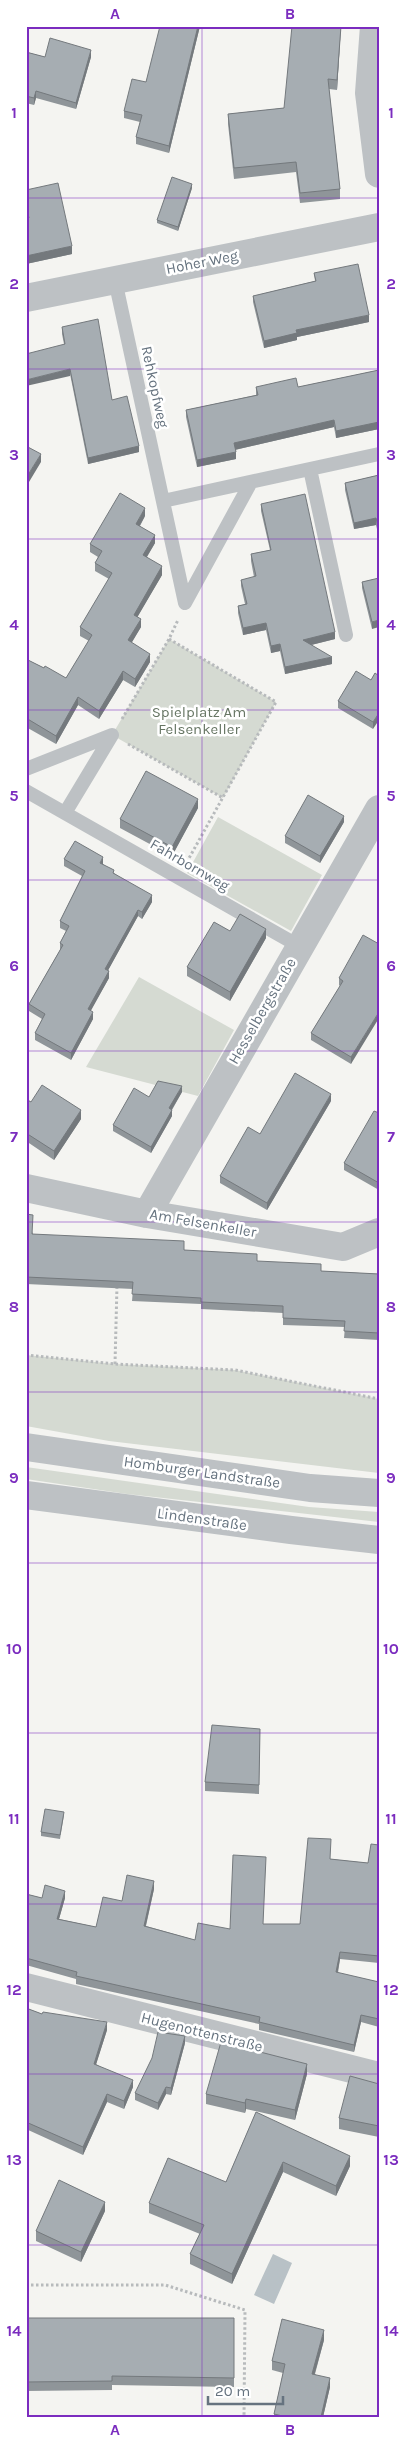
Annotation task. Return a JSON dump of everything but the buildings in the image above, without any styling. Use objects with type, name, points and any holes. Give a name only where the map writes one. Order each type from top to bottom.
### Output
[{"type":"street","points":[[374,26],[369,93],[379,174]]},
{"type":"street","name":"Hoher Weg","points":[[26,298],[379,227]]},
{"type":"street","name":"Hesselbergstraße","points":[[147,1214],[379,809]]},
{"type":"street","name":"Am Felsenkeller","points":[[26,1188],[147,1214],[343,1247],[379,1232]]},
{"type":"street","name":"Homburger Landstraße","points":[[26,1446],[310,1488],[379,1493]]},
{"type":"street","name":"Lindenstraße","points":[[26,1495],[379,1540]]},
{"type":"street","name":"Hugenottenstraße","points":[[26,1987],[379,2076]]},
{"type":"lane","name":"Rehkopfweg","points":[[115,280],[185,603]]},
{"type":"lane","points":[[163,501],[379,454]]},
{"type":"lane","points":[[310,469],[346,635]]},
{"type":"lane","points":[[185,603],[251,482]]},
{"type":"lane","points":[[26,769],[112,735]]},
{"type":"lane","points":[[65,813],[112,735]]},
{"type":"lane","name":"Fahrbornweg","points":[[26,791],[299,946]]},
{"type":"path","points":[[185,603],[169,639],[112,735],[223,798]]},
{"type":"path","points":[[169,639],[276,702],[179,877]]},
{"type":"path","points":[[115,1364],[117,1276]]},
{"type":"path","points":[[26,1355],[115,1364],[235,1370],[379,1399]]},
{"type":"path","points":[[26,2285],[165,2285],[246,2310],[244,2417]]},
{"type":"green space","name":"Spielplatz Am Felsenkeller","points":[[169,639],[276,702],[223,798],[112,735]]},
{"type":"green space","points":[[218,817],[322,875],[291,931],[187,873]]},
{"type":"green space","points":[[139,977],[234,1030],[198,1096],[86,1067]]},
{"type":"green space","points":[[26,1355],[115,1364],[235,1370],[379,1399],[379,1473],[109,1441],[26,1426]]},
{"type":"green space","points":[[26,1467],[309,1507],[379,1512],[379,1522],[127,1494],[26,1479]]},
{"type":"shaded area","points":[[273,2254],[292,2263],[274,2304],[254,2295]]}]
